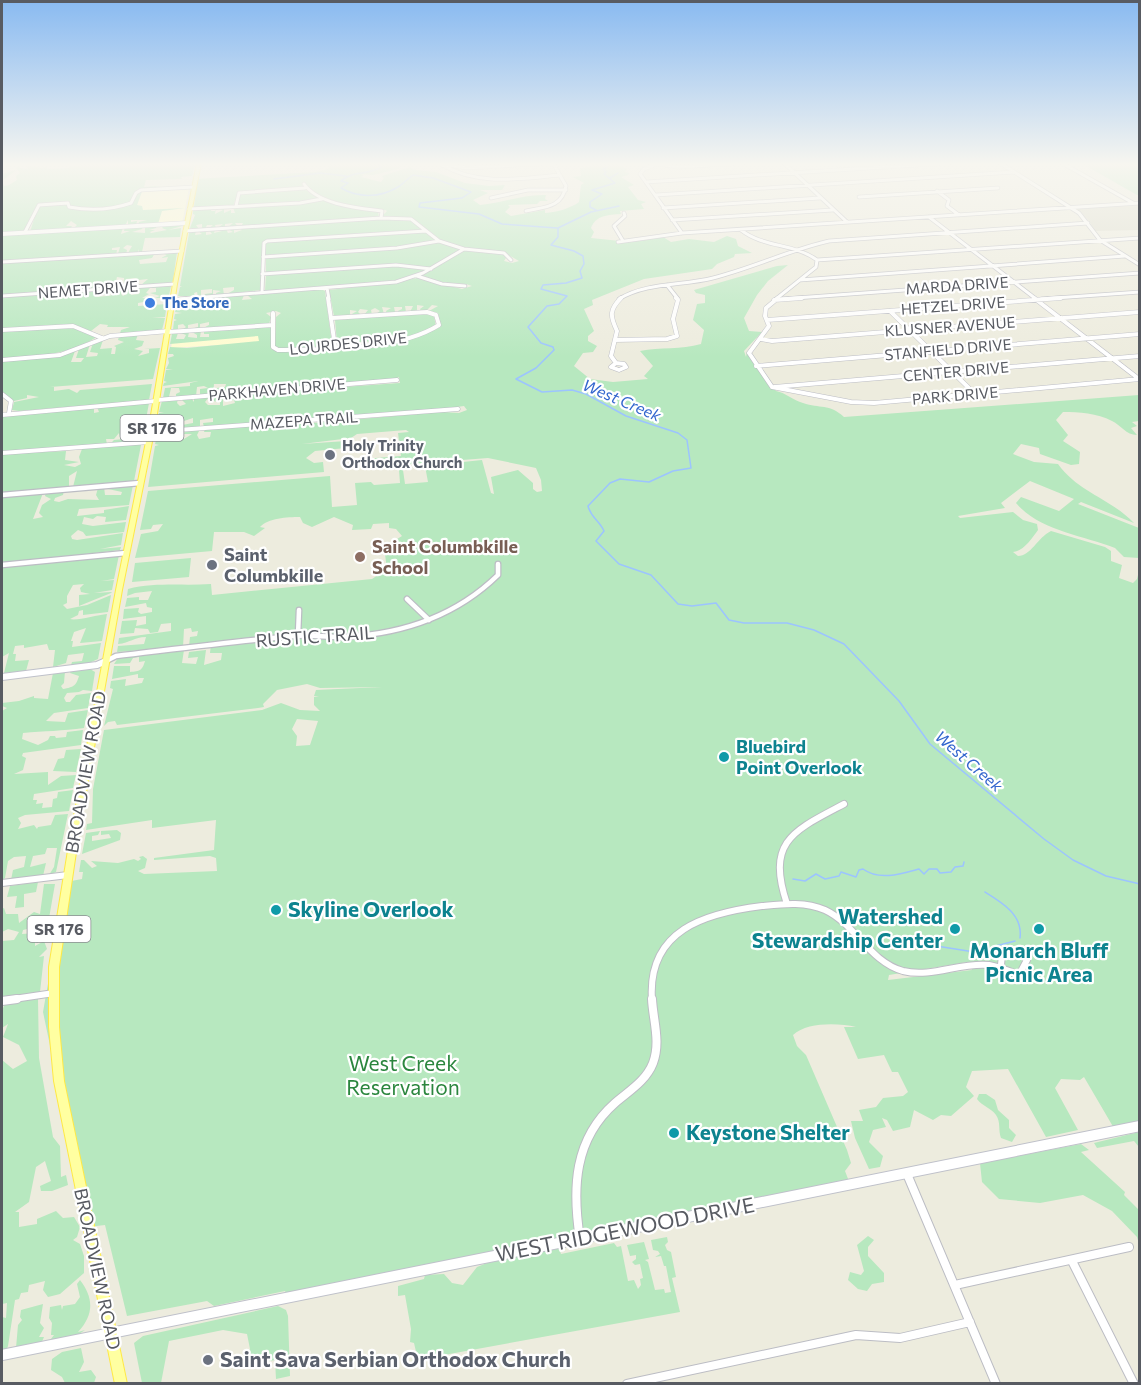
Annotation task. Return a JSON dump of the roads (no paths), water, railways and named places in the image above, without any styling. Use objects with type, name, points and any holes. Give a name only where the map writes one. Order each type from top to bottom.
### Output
[{"type":"main road","name":"BROADVIEW ROAD","points":[[121,1383],[63,1103],[55,1042],[54,993],[58,936],[68,875],[126,553],[157,400],[186,228]]},
{"type":"street","points":[[25,232],[27,228]]},
{"type":"street","points":[[2,234],[104,228]]},
{"type":"street","points":[[185,231],[233,228]]},
{"type":"street","points":[[421,228],[439,241],[464,249],[502,253],[511,260]]},
{"type":"street","points":[[615,228],[623,241]]},
{"type":"street","points":[[678,228],[682,233]]},
{"type":"street","points":[[618,242],[682,233],[772,228]]},
{"type":"street","points":[[942,228],[1139,380]]},
{"type":"street","points":[[616,363],[611,356],[617,331],[610,317],[611,310],[619,299],[646,288],[722,275],[795,249],[828,241],[1024,228]]},
{"type":"street","points":[[1091,228],[1100,240],[1140,266]]},
{"type":"street","points":[[740,230],[752,238],[795,249],[812,255],[817,260],[1140,238]]},
{"type":"street","points":[[262,292],[264,243],[267,241],[426,231]]},
{"type":"street","points":[[263,257],[397,248],[439,241]]},
{"type":"street","points":[[173,300],[385,284],[416,276],[464,249]]},
{"type":"street","points":[[2,262],[182,251]]},
{"type":"street","points":[[800,280],[1125,256]]},
{"type":"street","points":[[1131,260],[1140,259]]},
{"type":"street","points":[[772,387],[749,353],[769,326],[766,308],[816,267],[817,260]]},
{"type":"street","points":[[262,274],[404,265],[431,269]]},
{"type":"street","name":"MARDA DRIVE","points":[[774,300],[1140,273]]},
{"type":"street","points":[[416,276],[442,284],[465,286]]},
{"type":"street","name":"NEMET DRIVE","points":[[2,296],[175,284]]},
{"type":"street","points":[[615,340],[669,339],[677,336],[673,320],[678,303],[667,285]]},
{"type":"street","points":[[327,288],[335,346]]},
{"type":"street","name":"HETZEL DRIVE","points":[[767,320],[1140,292]]},
{"type":"street","points":[[890,311],[975,394]]},
{"type":"street","name":"LOURDES DRIVE","points":[[273,313],[273,347],[276,350],[407,340],[439,326],[436,316],[430,312],[332,318]]},
{"type":"street","name":"KLUSNER AVENUE","points":[[761,339],[772,341],[1140,312]]},
{"type":"street","points":[[2,360],[60,355],[102,338],[273,325]]},
{"type":"street","points":[[2,330],[72,326],[102,338]]},
{"type":"street","name":"STANFIELD DRIVE","points":[[756,366],[1140,334]]},
{"type":"street","name":"CENTER DRIVE","points":[[772,387],[1140,356]]},
{"type":"street","name":"PARKHAVEN DRIVE","points":[[2,415],[397,380]]},
{"type":"street","name":"PARK DRIVE","points":[[772,387],[860,403],[1139,380]]},
{"type":"street","points":[[2,394],[11,401],[9,413]]},
{"type":"street","name":"MAZEPA TRAIL","points":[[151,432],[458,409]]},
{"type":"street","points":[[2,453],[149,442]]},
{"type":"street","points":[[2,495],[140,483]]},
{"type":"street","points":[[2,566],[126,553]]},
{"type":"street","name":"RUSTIC TRAIL","points":[[106,661],[116,656],[298,635],[356,636],[405,628],[453,610],[475,597],[498,575],[498,564]]},
{"type":"street","points":[[407,599],[429,620]]},
{"type":"street","points":[[298,635],[299,610]]},
{"type":"street","points":[[2,677],[97,665],[106,661]]},
{"type":"street","points":[[787,904],[777,871],[779,854],[784,843],[803,825],[844,804]]},
{"type":"street","points":[[2,883],[68,875]]},
{"type":"street","points":[[579,1239],[575,1176],[584,1144],[610,1107],[628,1094],[648,1073],[657,1038],[652,981],[658,961],[666,947],[684,928],[712,915],[787,904],[808,905],[835,915],[853,929],[879,958],[898,969],[928,972],[979,964],[1002,965]]},
{"type":"street","points":[[2,1001],[54,993]]},
{"type":"street","name":"WEST RIDGEWOOD DRIVE","points":[[2,1355],[1140,1126]]},
{"type":"street","points":[[907,1174],[996,1383]]},
{"type":"street","points":[[955,1285],[1129,1247]]},
{"type":"street","points":[[1072,1261],[1134,1383]]},
{"type":"street","points":[[627,1383],[856,1335],[900,1338],[970,1322]]},
{"type":"waterway","name":"West Creek","points":[[552,228],[557,228]]},
{"type":"waterway","name":"West Creek","points":[[559,228],[558,237],[551,245],[574,251],[583,256],[584,264],[580,271],[582,278],[566,283],[543,285],[541,289],[567,296],[559,304],[547,306],[528,327],[541,343],[553,347],[554,350],[536,368],[516,379],[542,392],[572,390],[586,394],[626,416],[678,433],[687,440],[691,468],[673,471],[649,482],[620,479],[610,483],[588,506],[604,531],[596,541],[619,564],[651,575],[678,604],[692,606],[716,603],[729,620],[744,623],[787,623],[814,630],[844,644],[899,701],[930,744],[1044,839],[1073,860],[1106,876],[1140,884]]},
{"type":"waterway","points":[[793,879],[805,881],[816,874],[825,879],[839,876],[841,872],[856,877],[859,870],[863,869],[883,876],[919,869],[924,874],[929,869],[937,869],[940,873],[951,872],[955,867],[963,866],[964,862]]},
{"type":"waterway","points":[[985,892],[1005,905],[1015,916],[1020,938]]},
{"type":"waterway","points":[[930,945],[987,954],[992,947],[1015,941]]},
{"type":"place","name":"The Store","points":[[150,303]]},
{"type":"place","name":"Holy Trinity Orthodox Church","points":[[330,455]]},
{"type":"place","name":"Saint Columbkille School","points":[[360,557]]},
{"type":"place","name":"Saint Columbkille","points":[[212,565]]},
{"type":"place","name":"Bluebird Point Overlook","points":[[724,757]]},
{"type":"place","name":"Skyline Overlook","points":[[276,910]]},
{"type":"place","name":"Watershed Stewardship Center","points":[[955,929]]},
{"type":"place","name":"Monarch Bluff Picnic Area","points":[[1039,929]]},
{"type":"place","name":"Keystone Shelter","points":[[674,1133]]},
{"type":"place","name":"Saint Sava Serbian Orthodox Church","points":[[208,1360]]},
{"type":"park label","name":"West Creek Reservation","points":[[403,1076]]}]
